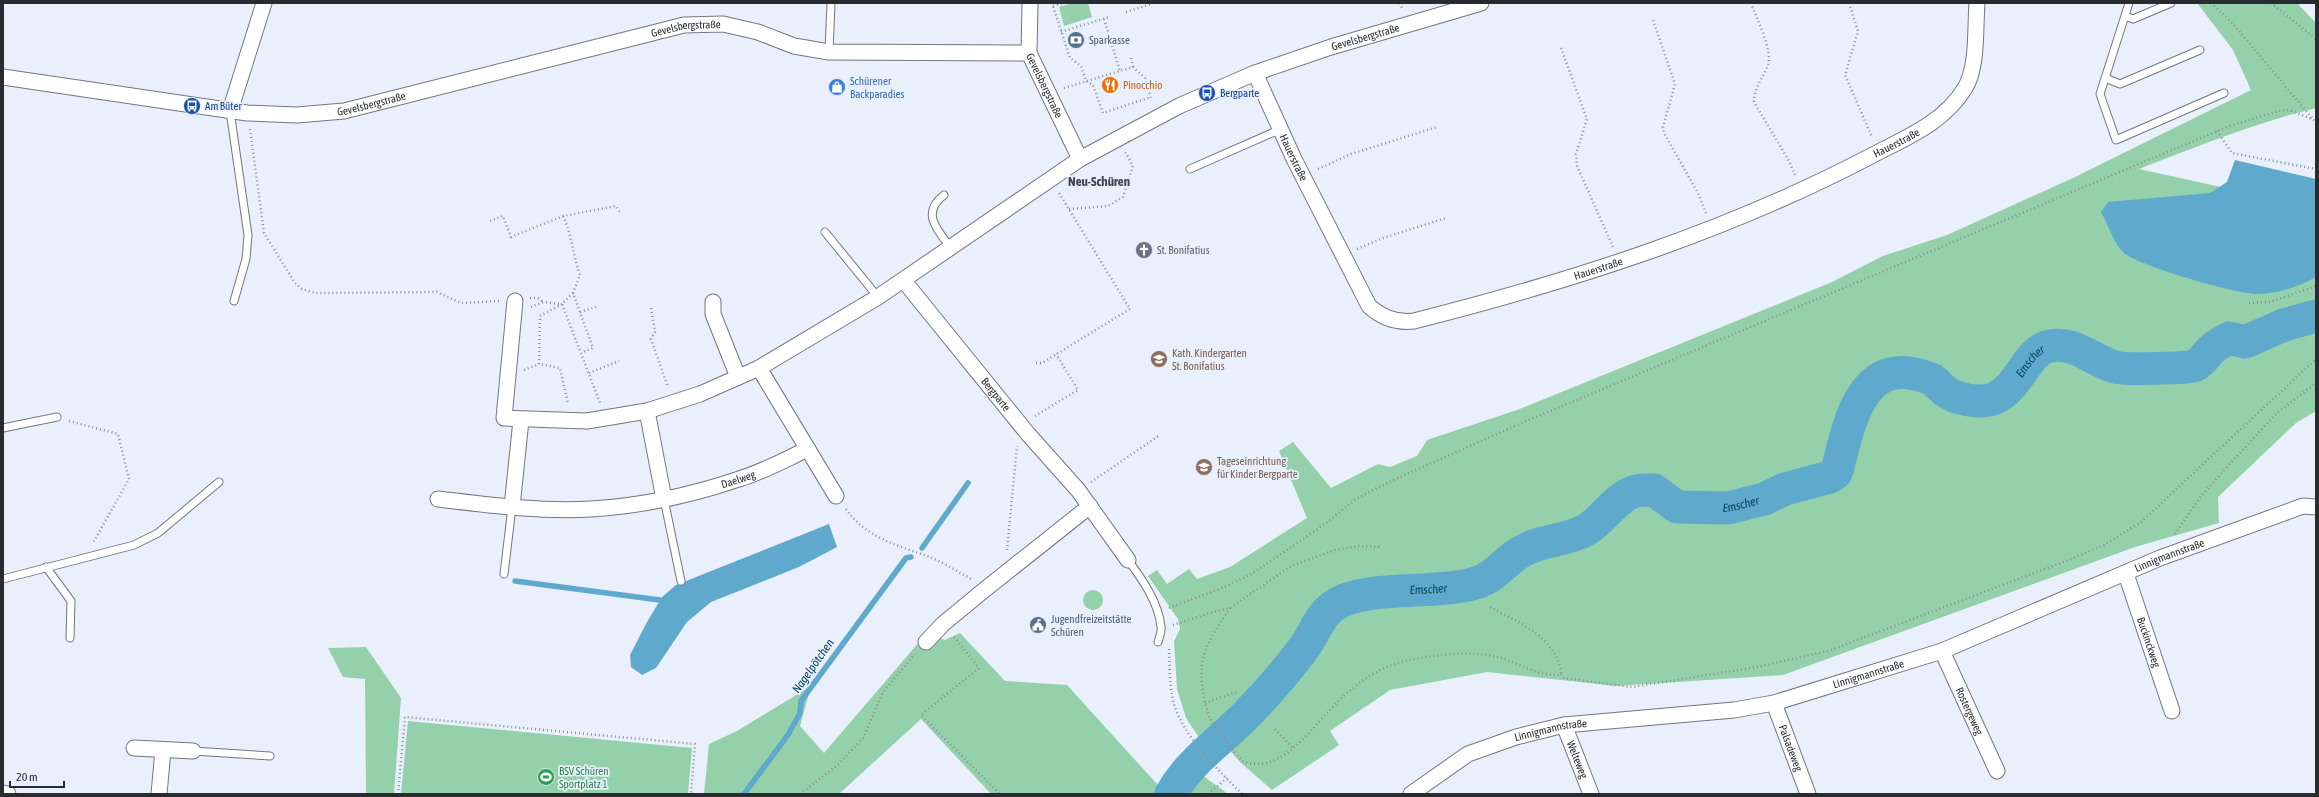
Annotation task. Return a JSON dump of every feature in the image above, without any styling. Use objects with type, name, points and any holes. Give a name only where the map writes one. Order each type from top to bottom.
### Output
[{"type":"street","points":[[3,77],[230,111],[264,3]]},
{"type":"street","points":[[1029,53],[1030,3]]},
{"type":"street","name":"Gevelsbergstraße","points":[[878,297],[904,281],[1080,160],[1179,106],[1255,73],[1331,46],[1481,3]]},
{"type":"street","name":"Hauerstraße","points":[[1255,73],[1302,175],[1369,306],[1380,316],[1401,323],[1414,322],[1491,302],[1674,244],[1800,190],[1928,126],[1949,109],[1972,76],[1977,3]]},
{"type":"street","name":"Gevelsbergstraße","points":[[230,111],[297,115],[344,111],[684,25],[723,24],[758,32],[794,46],[829,52],[1029,53],[1080,160]]},
{"type":"street","name":"Bergparte","points":[[904,281],[1028,434],[1078,490],[1128,560]]},
{"type":"street","points":[[515,301],[504,418],[572,422],[647,411],[700,394],[759,368],[878,297]]},
{"type":"street","points":[[713,302],[713,314],[738,377]]},
{"type":"street","points":[[759,368],[836,496]]},
{"type":"street","points":[[647,411],[664,499]]},
{"type":"street","points":[[512,507],[521,420]]},
{"type":"street","name":"Daelweg","points":[[438,499],[512,507],[591,509],[664,499],[740,479],[808,449]]},
{"type":"street","points":[[926,642],[943,624],[982,591],[1090,506]]},
{"type":"street","name":"Linnigmannstraße","points":[[1411,794],[1468,754],[1516,737],[1564,725],[1734,710],[1774,703],[1942,651],[2126,574],[2160,558],[2303,506],[2316,507]]},
{"type":"street","name":"Buckinckweg","points":[[2126,574],[2172,711]]},
{"type":"street","name":"Rostergeweg","points":[[1942,651],[1997,772]]},
{"type":"street","name":"Palsadeweg","points":[[1774,703],[1808,794]]},
{"type":"street","name":"Welteweg","points":[[1564,725],[1591,794]]},
{"type":"street","points":[[134,748],[193,752]]},
{"type":"street","points":[[159,794],[163,750]]},
{"type":"street","points":[[3,794],[8,794]]},
{"type":"lane","points":[[829,52],[831,3]]},
{"type":"lane","points":[[2129,3],[2100,94],[2116,140],[2224,94]]},
{"type":"lane","points":[[2124,16],[2133,19],[2171,3]]},
{"type":"lane","points":[[2104,78],[2120,84],[2200,50]]},
{"type":"lane","points":[[230,111],[248,236],[246,259],[234,301]]},
{"type":"lane","points":[[1190,169],[1281,129]]},
{"type":"lane","points":[[944,195],[935,205],[931,215],[934,225],[951,248]]},
{"type":"lane","points":[[825,232],[878,297]]},
{"type":"lane","points":[[3,428],[57,417]]},
{"type":"lane","points":[[3,580],[46,567],[90,558],[127,547],[158,533],[220,482]]},
{"type":"lane","points":[[664,499],[681,581]]},
{"type":"lane","points":[[504,574],[512,507]]},
{"type":"lane","points":[[1128,560],[1143,582],[1158,613],[1162,628],[1158,642]]},
{"type":"lane","points":[[46,567],[71,601],[70,638]]},
{"type":"lane","points":[[193,752],[270,756]]},
{"type":"path","points":[[1063,3],[1052,5],[1070,58],[1081,66],[1086,81],[1093,85],[1103,113],[1151,99],[1145,78],[1133,67],[1131,58]]},
{"type":"path","points":[[1400,3],[1402,8]]},
{"type":"path","points":[[1751,3],[1769,54],[1769,64],[1754,96],[1754,102],[1789,161],[1800,190]]},
{"type":"path","points":[[1849,3],[1858,31],[1845,75],[1878,152]]},
{"type":"path","points":[[2211,3],[2234,25],[2312,119]]},
{"type":"path","points":[[2271,3],[2316,39]]},
{"type":"path","points":[[1126,12],[1151,4]]},
{"type":"path","points":[[1061,32],[1109,17]]},
{"type":"path","points":[[1104,19],[1120,71]]},
{"type":"path","points":[[1653,20],[1675,84],[1663,127],[1664,133],[1698,193],[1712,228]]},
{"type":"path","points":[[1560,48],[1587,120],[1576,154],[1577,166],[1598,210],[1619,262]]},
{"type":"path","points":[[1063,88],[1133,67]]},
{"type":"path","points":[[1158,613],[1250,575],[1325,524],[1356,499],[1388,482],[1517,425],[2217,131],[2278,111],[2290,110],[2316,121]]},
{"type":"path","points":[[247,113],[264,233],[295,283],[302,289],[314,293],[437,292],[461,303],[515,301]]},
{"type":"path","points":[[1302,175],[1351,154],[1437,127]]},
{"type":"path","points":[[2217,131],[2232,153],[2316,169]]},
{"type":"path","points":[[1069,209],[1108,206],[1123,197],[1133,166],[1123,148]]},
{"type":"path","points":[[1036,363],[1042,363],[1130,309],[1050,180]]},
{"type":"path","points":[[490,221],[503,216],[511,237],[564,216],[616,206],[621,214]]},
{"type":"path","points":[[564,216],[571,235],[572,253],[580,275],[572,293],[562,304],[540,316],[539,364],[560,368],[572,422]]},
{"type":"path","points":[[1344,255],[1383,238],[1446,218]]},
{"type":"path","points":[[2249,303],[2270,302],[2316,286]]},
{"type":"path","points":[[572,293],[593,348],[582,352]]},
{"type":"path","points":[[543,302],[562,304]]},
{"type":"path","points":[[562,304],[582,352],[606,418]]},
{"type":"path","points":[[580,312],[599,306]]},
{"type":"path","points":[[651,308],[655,332],[651,339],[674,403]]},
{"type":"path","points":[[1050,406],[1078,390],[1056,354]]},
{"type":"path","points":[[1490,607],[1542,637],[1556,655],[1560,663],[1561,674],[1564,678],[1632,687],[1757,667],[1821,652],[1911,621],[2104,545],[2141,522],[2316,359]]},
{"type":"path","points":[[589,373],[619,361]]},
{"type":"path","points":[[2160,558],[2200,496],[2277,413],[2316,383]]},
{"type":"path","points":[[57,417],[118,434],[129,479],[93,543],[86,546]]},
{"type":"path","points":[[1012,568],[1007,559],[1007,534],[1016,450],[1018,443],[1028,434]]},
{"type":"path","points":[[1078,490],[1160,435]]},
{"type":"path","points":[[836,496],[847,512],[876,536],[949,566],[972,580],[982,591]]},
{"type":"path","points":[[1179,624],[1210,613],[1230,608],[1291,566],[1335,550],[1359,546],[1382,547]]},
{"type":"path","points":[[1230,608],[1214,632],[1202,664],[1205,703],[1210,719],[1218,732],[1243,761],[1258,764],[1272,762],[1294,749],[1340,699],[1362,679],[1404,662],[1434,656],[1483,654],[1499,657],[1546,675],[1561,674]]},
{"type":"path","points":[[943,624],[979,668],[921,714],[1000,794]]},
{"type":"path","points":[[1162,628],[1169,645],[1170,681],[1174,704],[1185,728],[1226,778],[1242,794]]},
{"type":"path","points":[[800,794],[839,764],[863,738],[883,692],[912,656],[926,642]]},
{"type":"path","points":[[1205,703],[1236,692]]},
{"type":"path","points":[[398,794],[405,717],[695,744],[691,794]]},
{"type":"path","points":[[1275,729],[1294,749]]},
{"type":"path","points":[[1208,794],[1226,778]]},
{"type":"green space","points":[[1073,3],[1088,3],[1092,17],[1064,26],[1059,7]]},
{"type":"green space","points":[[2197,3],[2297,3],[2316,23],[2316,108],[2249,128],[2139,169],[2316,208],[2316,411],[2296,423],[2218,497],[2219,523],[2135,547],[1783,675],[1616,686],[1487,672],[1390,690],[1330,731],[1339,745],[1272,790],[1240,762],[1216,735],[1204,745],[1186,718],[1177,689],[1174,641],[1180,629],[1178,619],[1148,576],[1157,570],[1167,584],[1189,569],[1197,579],[1230,567],[1307,518],[1279,451],[1293,442],[1331,488],[1378,464],[1390,467],[1417,456],[1427,440],[1517,410],[1832,282],[1883,256],[1947,235],[2075,177],[2251,90],[2233,50]]},
{"type":"green space","points":[[1093,590],[1100,593],[1103,600],[1100,607],[1093,610],[1086,607],[1083,600],[1086,593]]},
{"type":"green space","points":[[960,633],[1005,681],[1067,685],[1166,794],[991,794],[921,719],[839,794],[704,794],[709,744],[737,731],[811,686],[800,726],[824,753],[926,634],[945,640]]},
{"type":"green space","points":[[366,647],[401,698],[394,794],[366,794],[365,679],[343,677],[328,648]]},
{"type":"green space","name":"BSV Schüren Sportplatz 1","points":[[408,721],[692,748],[688,794],[401,794]]},
{"type":"green space","points":[[1187,764],[1228,794],[1166,794]]},
{"type":"water","points":[[2235,160],[2316,179],[2316,277],[2303,284],[2281,291],[2258,294],[2247,293],[2210,285],[2146,264],[2131,258],[2119,248],[2101,212],[2108,202],[2210,193],[2227,182]]},
{"type":"water","points":[[829,524],[837,547],[799,567],[711,602],[687,622],[656,668],[642,675],[631,667],[630,655],[647,622],[662,597],[676,585]]},
{"type":"waterway","name":"Emscher","points":[[1171,794],[1186,772],[1204,753],[1244,717],[1275,684],[1303,649],[1327,611],[1346,600],[1362,595],[1382,592],[1444,588],[1479,582],[1491,576],[1516,555],[1529,548],[1545,542],[1570,537],[1586,530],[1598,521],[1616,503],[1629,493],[1636,491],[1654,490],[1677,507],[1728,508],[1764,499],[1785,489],[1830,477],[1836,473],[1848,429],[1855,410],[1864,394],[1875,382],[1890,374],[1908,373],[1931,379],[1953,396],[1967,400],[1982,401],[1994,399],[2004,393],[2033,357],[2041,350],[2050,346],[2068,346],[2084,352],[2107,364],[2120,368],[2189,367],[2197,364],[2213,348],[2229,338],[2245,342],[2284,325],[2316,316]]},
{"type":"waterway","name":"Nagelpötchen","points":[[922,548],[968,483]]},
{"type":"waterway","name":"Nagelpötchen","points":[[744,794],[788,735],[800,713],[801,701],[906,558],[911,557]]},
{"type":"waterway","points":[[515,581],[660,600]]},
{"type":"place","name":"Sparkasse","points":[[1076,40]]},
{"type":"place","name":"Pinocchio","points":[[1110,85]]},
{"type":"place","name":"Schürener Backparadies","points":[[837,87]]},
{"type":"place","name":"Bergparte","points":[[1207,93]]},
{"type":"place","name":"Am Büter","points":[[192,106]]},
{"type":"place","name":"St. Bonifatius","points":[[1144,250]]},
{"type":"place","name":"Kath. Kindergarten St. Bonifatius","points":[[1159,359]]},
{"type":"place","name":"Tageseinrichtung für Kinder Bergparte","points":[[1204,467]]},
{"type":"place","name":"Jugendfreizeitstätte Schüren","points":[[1038,625]]},
{"type":"place","name":"BSV Schüren Sportplatz 1","points":[[546,777]]},
{"type":"district","name":"Neu-Schüren","points":[[1099,181]]}]
